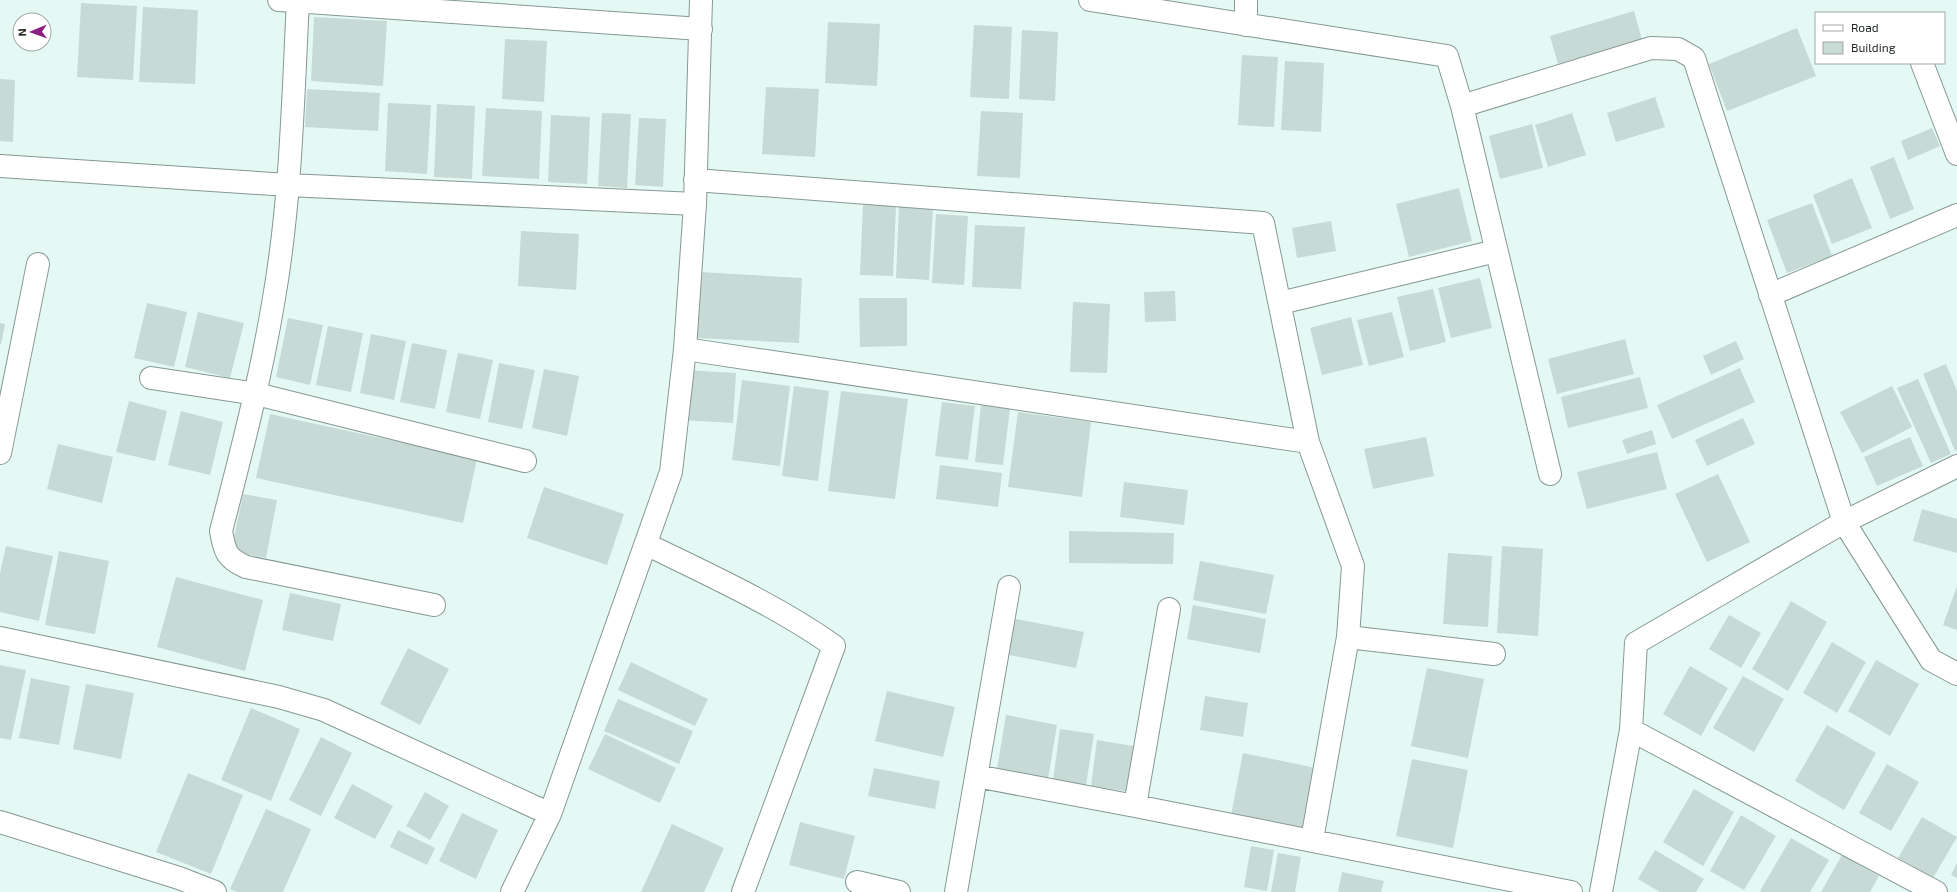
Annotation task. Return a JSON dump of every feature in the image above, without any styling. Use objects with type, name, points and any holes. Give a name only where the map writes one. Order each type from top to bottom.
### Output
[{"type":"street","points":[[512,892],[550,814],[671,472],[685,349],[695,204],[701,0]]},
{"type":"street","points":[[1090,0],[1447,56],[1462,106],[1550,474]]},
{"type":"street","points":[[1246,0],[1246,25]]},
{"type":"street","points":[[434,605],[246,567],[233,561],[225,552],[221,531],[256,394],[275,297],[288,185],[292,1],[701,29]]},
{"type":"street","points":[[1462,106],[1651,48],[1678,49],[1694,58],[1844,522],[1931,660],[1957,674]]},
{"type":"street","points":[[1922,64],[1957,154]]},
{"type":"street","points":[[0,166],[288,185],[695,204]]},
{"type":"street","points":[[695,180],[1263,223],[1308,442],[1354,566],[1348,637],[1312,840]]},
{"type":"street","points":[[1770,295],[1957,215]]},
{"type":"street","points":[[1280,303],[1496,251]]},
{"type":"street","points":[[0,453],[38,264]]},
{"type":"street","points":[[685,349],[1308,442]]},
{"type":"street","points":[[152,378],[256,394],[524,461]]},
{"type":"street","points":[[1600,892],[1631,730],[1636,642],[1844,522],[1957,466]]},
{"type":"street","points":[[646,544],[809,628],[834,646],[743,892]]},
{"type":"street","points":[[956,892],[1009,587]]},
{"type":"street","points":[[1135,806],[1169,609]]},
{"type":"street","points":[[1348,637],[1494,654]]},
{"type":"street","points":[[0,638],[279,697],[324,710],[550,814]]},
{"type":"street","points":[[1631,730],[1936,892]]},
{"type":"street","points":[[976,776],[1312,840],[1571,892]]},
{"type":"street","points":[[0,822],[179,878],[215,892]]},
{"type":"street","points":[[857,882],[899,892]]},
{"type":"building","points":[[81,3],[137,6],[133,80],[77,77]]},
{"type":"building","points":[[143,7],[198,10],[195,84],[139,82]]},
{"type":"building","points":[[1634,11],[1642,40],[1558,64],[1550,36]]},
{"type":"building","points":[[314,17],[387,21],[383,86],[311,81]]},
{"type":"building","points":[[828,22],[880,24],[877,86],[825,83]]},
{"type":"building","points":[[974,25],[1012,27],[1009,99],[970,97]]},
{"type":"building","points":[[1797,28],[1816,76],[1727,111],[1709,64]]},
{"type":"building","points":[[1022,30],[1058,32],[1055,101],[1019,99]]},
{"type":"building","points":[[505,39],[547,41],[544,102],[502,99]]},
{"type":"building","points":[[1242,55],[1278,57],[1274,127],[1238,125]]},
{"type":"building","points":[[1285,61],[1324,63],[1321,132],[1281,130]]},
{"type":"building","points":[[0,79],[15,80],[13,142],[0,141]]},
{"type":"building","points":[[766,87],[819,89],[815,157],[762,154]]},
{"type":"building","points":[[307,89],[380,93],[378,131],[305,127]]},
{"type":"building","points":[[1655,97],[1665,127],[1616,142],[1607,113]]},
{"type":"building","points":[[388,103],[431,105],[427,174],[385,171]]},
{"type":"building","points":[[437,104],[475,106],[472,179],[434,177]]},
{"type":"building","points":[[486,108],[542,111],[539,179],[482,176]]},
{"type":"building","points":[[981,111],[1023,113],[1020,178],[977,176]]},
{"type":"building","points":[[602,113],[631,114],[627,188],[598,186]]},
{"type":"building","points":[[1572,113],[1586,155],[1548,167],[1535,125]]},
{"type":"building","points":[[551,115],[590,117],[587,184],[548,182]]},
{"type":"building","points":[[639,118],[666,119],[663,187],[635,185]]},
{"type":"building","points":[[1532,124],[1543,168],[1500,179],[1489,136]]},
{"type":"building","points":[[1932,128],[1940,146],[1908,160],[1901,141]]},
{"type":"building","points":[[1894,157],[1914,209],[1890,219],[1870,167]]},
{"type":"building","points":[[1852,178],[1872,228],[1832,244],[1813,195]]},
{"type":"building","points":[[1459,188],[1472,241],[1409,257],[1396,204]]},
{"type":"building","points":[[1812,203],[1832,256],[1787,273],[1767,220]]},
{"type":"building","points":[[863,205],[896,206],[893,276],[860,275]]},
{"type":"building","points":[[899,205],[933,207],[929,280],[896,278]]},
{"type":"building","points":[[936,214],[968,216],[964,285],[932,283]]},
{"type":"building","points":[[1331,221],[1336,251],[1297,258],[1292,228]]},
{"type":"building","points":[[975,225],[1025,227],[1021,289],[972,287]]},
{"type":"building","points":[[521,231],[579,234],[576,290],[518,286]]},
{"type":"building","points":[[700,272],[802,278],[799,343],[697,338]]},
{"type":"building","points":[[1480,278],[1492,328],[1451,338],[1438,288]]},
{"type":"building","points":[[1433,289],[1446,342],[1410,351],[1397,297]]},
{"type":"building","points":[[1175,291],[1176,321],[1145,322],[1144,292]]},
{"type":"building","points":[[859,298],[907,298],[907,346],[860,347]]},
{"type":"building","points":[[1073,302],[1110,304],[1107,373],[1070,372]]},
{"type":"building","points":[[147,303],[187,312],[174,367],[134,358]]},
{"type":"building","points":[[198,312],[244,323],[230,378],[185,367]]},
{"type":"building","points":[[1392,312],[1404,357],[1369,366],[1357,320]]},
{"type":"building","points":[[1351,317],[1363,365],[1322,375],[1310,328]]},
{"type":"building","points":[[288,318],[323,325],[310,385],[276,377]]},
{"type":"building","points":[[0,323],[5,324],[1,344],[0,344]]},
{"type":"building","points":[[328,326],[363,333],[351,392],[316,385]]},
{"type":"building","points":[[371,334],[406,341],[394,400],[360,393]]},
{"type":"building","points":[[1625,339],[1634,374],[1557,394],[1548,359]]},
{"type":"building","points":[[1736,341],[1744,359],[1711,375],[1703,356]]},
{"type":"building","points":[[412,343],[447,350],[435,409],[400,402]]},
{"type":"building","points":[[458,353],[493,360],[480,419],[446,412]]},
{"type":"building","points":[[499,363],[535,370],[522,429],[488,422]]},
{"type":"building","points":[[1946,364],[1957,391],[1957,450],[1955,451],[1923,374]]},
{"type":"building","points":[[1740,368],[1755,402],[1672,439],[1657,405]]},
{"type":"building","points":[[544,369],[579,376],[567,436],[532,428]]},
{"type":"building","points":[[684,370],[736,373],[733,423],[682,420]]},
{"type":"building","points":[[1640,377],[1648,408],[1568,428],[1561,397]]},
{"type":"building","points":[[1918,379],[1951,454],[1931,463],[1897,388]]},
{"type":"building","points":[[742,380],[790,386],[780,466],[732,460]]},
{"type":"building","points":[[794,386],[829,391],[818,481],[782,476]]},
{"type":"building","points":[[1892,386],[1912,427],[1862,453],[1840,412]]},
{"type":"building","points":[[841,391],[908,399],[895,499],[828,491]]},
{"type":"building","points":[[129,401],[167,411],[155,461],[116,452]]},
{"type":"building","points":[[942,402],[975,406],[968,460],[935,456]]},
{"type":"building","points":[[981,405],[1010,409],[1003,465],[975,462]]},
{"type":"building","points":[[181,411],[223,422],[210,475],[168,465]]},
{"type":"building","points":[[1018,412],[1091,422],[1082,497],[1008,487]]},
{"type":"building","points":[[270,414],[477,459],[463,523],[256,478]]},
{"type":"building","points":[[1743,418],[1755,444],[1707,466],[1695,440]]},
{"type":"building","points":[[1652,430],[1656,444],[1627,454],[1622,440]]},
{"type":"building","points":[[1426,437],[1434,476],[1373,489],[1364,449]]},
{"type":"building","points":[[1910,437],[1923,466],[1877,486],[1864,457]]},
{"type":"building","points":[[58,444],[113,457],[102,503],[47,489]]},
{"type":"building","points":[[1657,452],[1667,489],[1587,509],[1577,472]]},
{"type":"building","points":[[940,465],[1002,473],[998,507],[936,499]]},
{"type":"building","points":[[1718,474],[1750,542],[1707,562],[1675,494]]},
{"type":"building","points":[[1124,482],[1188,490],[1184,525],[1120,517]]},
{"type":"building","points":[[544,487],[624,514],[607,565],[527,538]]},
{"type":"building","points":[[243,494],[277,500],[266,558],[231,552]]},
{"type":"building","points":[[1922,509],[1957,519],[1957,553],[1913,541]]},
{"type":"building","points":[[1069,531],[1174,533],[1173,564],[1069,563]]},
{"type":"building","points":[[6,546],[53,556],[39,621],[0,612],[0,573]]},
{"type":"building","points":[[1502,546],[1543,549],[1538,636],[1497,633]]},
{"type":"building","points":[[59,551],[109,561],[95,634],[45,625]]},
{"type":"building","points":[[1448,553],[1492,556],[1488,627],[1443,624]]},
{"type":"building","points":[[1200,561],[1274,575],[1266,614],[1193,600]]},
{"type":"building","points":[[176,577],[263,600],[245,671],[157,647]]},
{"type":"building","points":[[1957,586],[1957,630],[1943,625]]},
{"type":"building","points":[[290,593],[341,604],[333,641],[282,630]]},
{"type":"building","points":[[1791,601],[1827,622],[1788,691],[1752,669]]},
{"type":"building","points":[[1193,605],[1266,619],[1260,653],[1187,639]]},
{"type":"building","points":[[1729,615],[1761,633],[1741,668],[1709,649]]},
{"type":"building","points":[[1011,618],[1084,632],[1076,668],[1004,654]]},
{"type":"building","points":[[1832,642],[1866,662],[1837,713],[1803,693]]},
{"type":"building","points":[[408,648],[449,669],[420,725],[380,704]]},
{"type":"building","points":[[1876,660],[1919,684],[1890,736],[1848,711]]},
{"type":"building","points":[[631,662],[708,699],[695,726],[618,690]]},
{"type":"building","points":[[0,665],[26,670],[11,740],[0,738]]},
{"type":"building","points":[[1690,666],[1728,688],[1701,736],[1663,714]]},
{"type":"building","points":[[1427,668],[1484,679],[1468,758],[1411,746]]},
{"type":"building","points":[[1743,676],[1784,699],[1754,752],[1713,728]]},
{"type":"building","points":[[31,678],[70,686],[59,745],[19,738]]},
{"type":"building","points":[[86,684],[134,693],[121,759],[73,749]]},
{"type":"building","points":[[887,691],[955,707],[943,757],[875,741]]},
{"type":"building","points":[[1205,696],[1248,703],[1243,737],[1200,730]]},
{"type":"building","points":[[618,699],[693,731],[679,764],[604,731]]},
{"type":"building","points":[[251,708],[300,729],[271,801],[221,780]]},
{"type":"building","points":[[1006,715],[1057,725],[1048,779],[997,769]]},
{"type":"building","points":[[1827,725],[1876,753],[1844,810],[1795,781]]},
{"type":"building","points":[[1060,729],[1094,734],[1086,785],[1053,780]]},
{"type":"building","points":[[605,734],[676,768],[660,803],[588,769]]},
{"type":"building","points":[[321,737],[352,753],[321,816],[289,800]]},
{"type":"building","points":[[1097,740],[1139,747],[1132,792],[1091,786]]},
{"type":"building","points":[[1243,753],[1316,768],[1304,830],[1231,815]]},
{"type":"building","points":[[1412,759],[1468,770],[1453,848],[1396,836]]},
{"type":"building","points":[[1887,764],[1919,782],[1891,831],[1859,813]]},
{"type":"building","points":[[874,768],[940,781],[935,809],[868,796]]},
{"type":"building","points":[[188,773],[243,795],[211,874],[156,852]]},
{"type":"building","points":[[352,784],[393,806],[375,839],[334,818]]},
{"type":"building","points":[[1694,789],[1734,812],[1703,866],[1663,842]]},
{"type":"building","points":[[425,792],[449,806],[430,840],[406,826]]},
{"type":"building","points":[[266,809],[311,829],[283,892],[237,892],[230,889]]},
{"type":"building","points":[[462,813],[498,830],[476,879],[439,861]]},
{"type":"building","points":[[1741,815],[1776,836],[1744,890],[1710,871]]},
{"type":"building","points":[[1922,817],[1957,837],[1933,878],[1898,858]]},
{"type":"building","points":[[800,822],[855,836],[844,879],[789,865]]},
{"type":"building","points":[[672,824],[724,848],[704,892],[641,892]]},
{"type":"building","points":[[398,830],[435,848],[427,865],[390,847]]},
{"type":"building","points":[[1791,838],[1829,860],[1810,892],[1760,891]]},
{"type":"building","points":[[1251,846],[1274,850],[1267,891],[1244,887]]},
{"type":"building","points":[[1655,850],[1704,879],[1696,892],[1660,892],[1638,879]]},
{"type":"building","points":[[1278,853],[1301,857],[1295,892],[1271,892]]},
{"type":"building","points":[[1842,855],[1879,876],[1870,892],[1821,892]]},
{"type":"building","points":[[1957,863],[1957,878],[1951,875]]},
{"type":"building","points":[[1342,872],[1384,881],[1381,892],[1338,892]]}]
